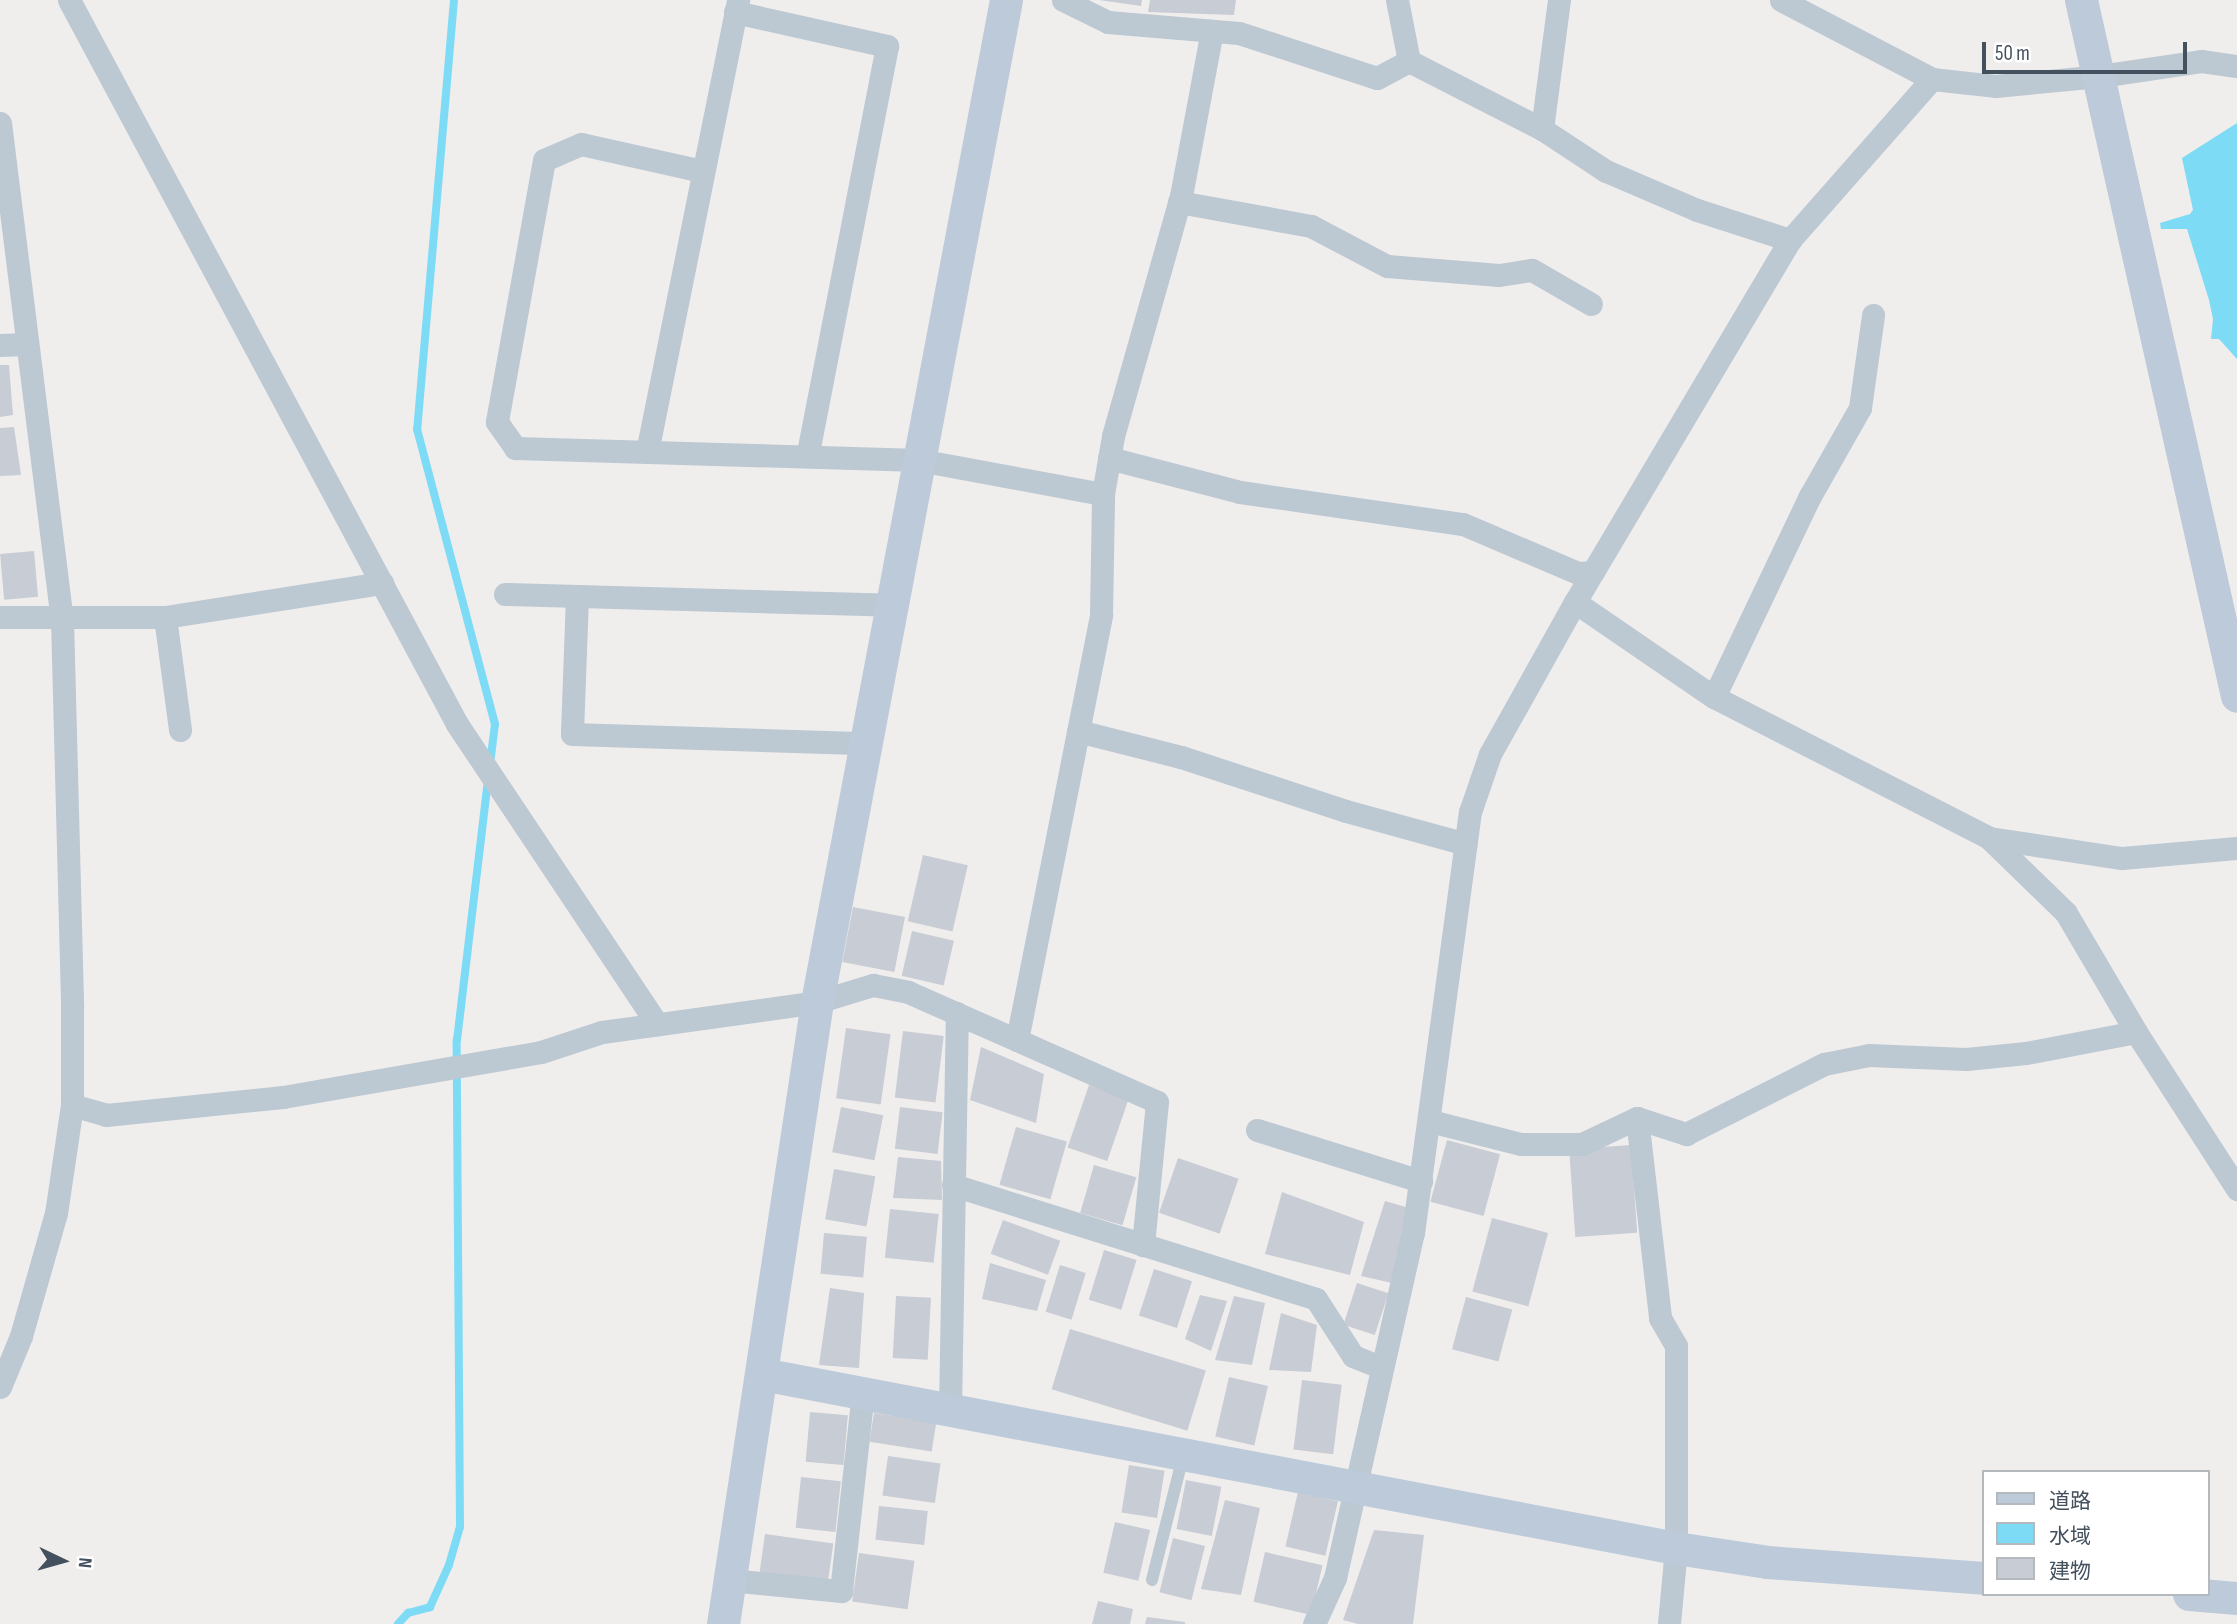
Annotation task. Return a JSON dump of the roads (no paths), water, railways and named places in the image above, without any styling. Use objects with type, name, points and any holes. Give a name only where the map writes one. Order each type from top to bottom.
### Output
[{"type":"street","points":[[69,0],[457,724],[657,1024]]},
{"type":"street","points":[[723,1624],[817,1002],[1006,0]]},
{"type":"street","points":[[1063,0],[1108,22],[1239,33],[1377,78],[1409,61]]},
{"type":"street","points":[[1397,0],[1409,61]]},
{"type":"street","points":[[1542,129],[1559,0]]},
{"type":"street","points":[[1781,0],[1932,79],[1995,86],[2100,76],[2201,61],[2237,66]]},
{"type":"street","points":[[2081,0],[2237,695]]},
{"type":"street","points":[[647,452],[736,6],[887,46],[807,456]]},
{"type":"street","points":[[1017,1040],[1101,614],[1103,494],[1109,458],[1179,202],[1212,31]]},
{"type":"street","points":[[1409,61],[1542,129],[1606,171],[1698,210],[1790,240]]},
{"type":"street","points":[[1314,1624],[1335,1578],[1357,1485],[1380,1367],[1413,1233],[1470,812],[1490,754],[1593,572],[1790,240],[1932,79]]},
{"type":"street","points":[[0,123],[62,620],[72,1007],[72,1105],[56,1213],[21,1336],[0,1387]]},
{"type":"street","points":[[702,171],[581,144],[544,160],[497,422],[514,448],[919,460],[1103,494]]},
{"type":"street","points":[[1179,202],[1311,226],[1387,267],[1499,275],[1532,270],[1591,304]]},
{"type":"street","points":[[1714,697],[1810,496],[1860,408],[1873,315]]},
{"type":"street","points":[[0,345],[27,344]]},
{"type":"street","points":[[1109,458],[1240,492],[1463,524],[1578,573],[1593,572]]},
{"type":"street","points":[[0,617],[62,620],[165,617],[382,583]]},
{"type":"street","points":[[505,594],[892,605]]},
{"type":"street","points":[[577,596],[572,734],[866,743]]},
{"type":"street","points":[[1576,602],[1714,697],[1989,838],[2066,913],[2136,1032],[2237,1189]]},
{"type":"street","points":[[165,617],[180,730]]},
{"type":"street","points":[[1078,731],[1181,757],[1346,811],[1466,844]]},
{"type":"street","points":[[1989,838],[2122,858],[2237,848]]},
{"type":"street","points":[[72,1105],[106,1115],[283,1097],[541,1052],[602,1032],[817,1002],[873,985],[908,992],[1157,1102],[1143,1245]]},
{"type":"street","points":[[950,1409],[957,1013]]},
{"type":"street","points":[[1430,1121],[1521,1144],[1582,1144],[1637,1118],[1686,1134],[1824,1064],[1869,1055],[1966,1059],[2026,1053],[2136,1032]]},
{"type":"street","points":[[1637,1118],[1661,1318],[1676,1346],[1676,1548],[1670,1624]]},
{"type":"street","points":[[1257,1130],[1420,1181]]},
{"type":"street","points":[[953,1185],[1316,1299],[1353,1356],[1380,1367]]},
{"type":"street","points":[[762,1374],[1357,1485],[1676,1548],[1767,1562],[1982,1578]]},
{"type":"street","points":[[730,1580],[841,1591],[863,1393]]},
{"type":"street","points":[[2209,1596],[2237,1598]]},
{"type":"lane","points":[[1153,1580],[1184,1453]]},
{"type":"water","points":[[2237,123],[2237,359],[2219,339],[2211,339],[2213,319],[2209,300],[2187,229],[2161,229],[2160,223],[2190,214],[2193,210],[2182,158]]},
{"type":"waterway","points":[[454,0],[417,429],[495,724],[490,764]]},
{"type":"waterway","points":[[398,1624],[408,1613],[430,1607],[449,1565],[460,1527],[457,1040],[488,780]]}]
